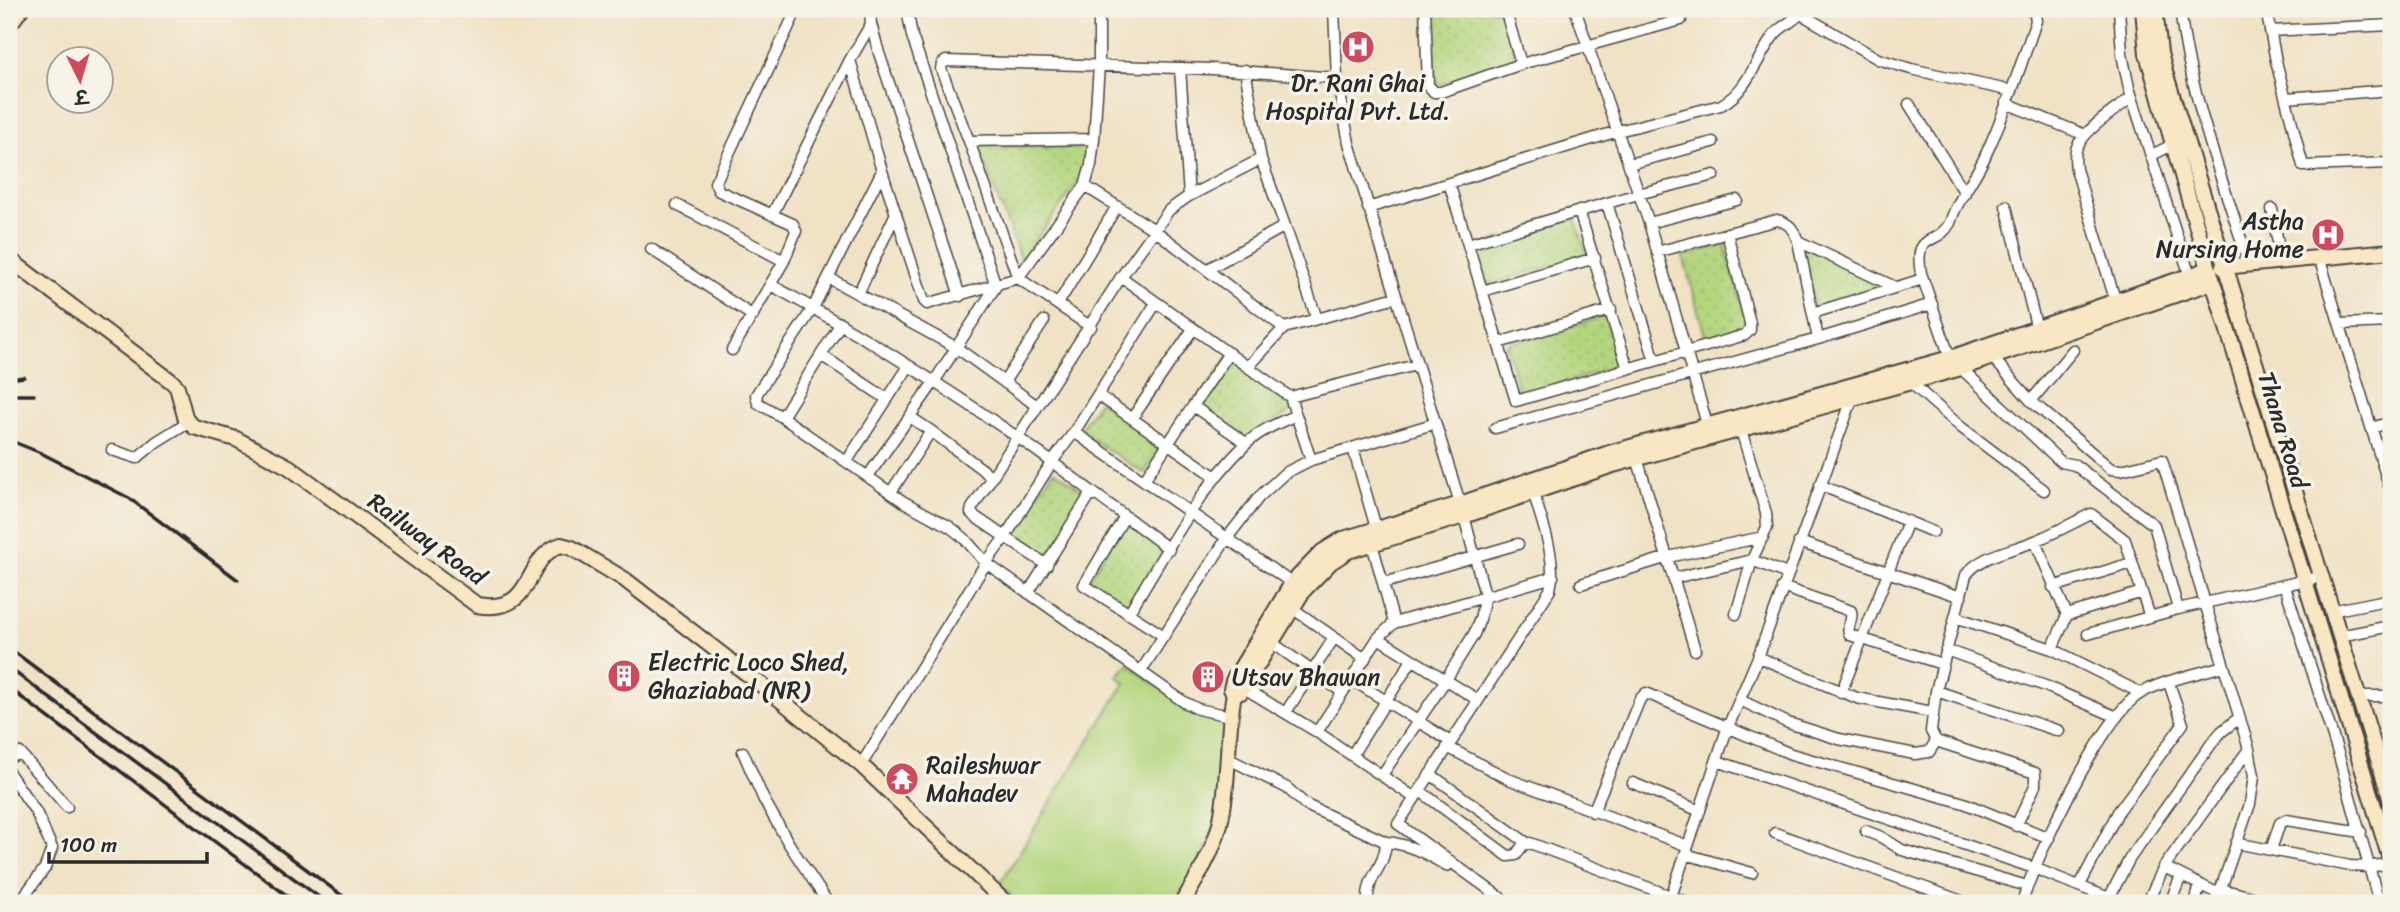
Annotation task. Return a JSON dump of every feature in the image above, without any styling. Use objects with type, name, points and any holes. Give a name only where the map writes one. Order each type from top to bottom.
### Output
[{"type":"street","points":[[9,25],[21,9]]},
{"type":"street","points":[[733,350],[784,261],[796,227],[719,191],[715,183],[797,9]]},
{"type":"street","points":[[870,9],[871,24],[960,296]]},
{"type":"street","points":[[907,9],[912,36],[996,286]]},
{"type":"street","points":[[850,60],[924,301],[932,304],[1018,278],[1085,186],[1094,139],[1099,65],[1099,9]]},
{"type":"street","points":[[1334,9],[1337,78],[1349,143],[1433,424],[1462,510],[1485,595],[1477,626],[1445,681],[1382,775]]},
{"type":"street","points":[[1425,9],[1427,85],[1430,90],[1441,92],[1521,64],[1681,20]]},
{"type":"street","points":[[1506,9],[1521,64]]},
{"type":"street","points":[[1575,9],[1649,223],[1709,432]]},
{"type":"street","points":[[2029,9],[2035,14],[2036,21],[2012,91],[1986,155],[1945,230],[1928,239],[1921,247],[1919,259],[1923,279],[1956,363],[2061,461],[2075,465],[2154,525],[2178,609]]},
{"type":"street","points":[[2119,9],[2122,54],[2132,97],[2190,276]]},
{"type":"street","name":"Thana Road","points":[[2143,9],[2147,54],[2180,141]]},
{"type":"street","name":"Thana Road","points":[[2155,9],[2180,141],[2215,273],[2242,352],[2263,393],[2391,862]]},
{"type":"street","points":[[2180,9],[2189,60],[2210,141],[2249,264]]},
{"type":"street","points":[[2266,9],[2303,166],[2391,163]]},
{"type":"street","points":[[1368,208],[1618,131],[1721,105],[1732,99],[1777,31],[1802,12],[1878,59],[2012,91]]},
{"type":"street","points":[[772,215],[819,117],[871,24]]},
{"type":"street","points":[[2270,32],[2391,25]]},
{"type":"street","points":[[1091,327],[1018,278],[970,141],[941,69],[942,64],[946,61],[1245,70],[1337,78]]},
{"type":"street","points":[[1180,68],[1189,196]]},
{"type":"street","points":[[1245,70],[1261,159],[1317,319]]},
{"type":"street","points":[[2286,98],[2391,90]]},
{"type":"street","points":[[2117,307],[2074,158],[2076,148],[2085,135],[2132,97]]},
{"type":"street","points":[[2006,103],[2085,135]]},
{"type":"street","points":[[1909,104],[1965,193]]},
{"type":"street","points":[[970,141],[1094,139]]},
{"type":"street","points":[[2152,155],[2180,141]]},
{"type":"street","points":[[1629,164],[1713,142]]},
{"type":"street","points":[[1047,565],[971,513],[972,508],[1153,229],[1169,210],[1189,196],[1261,159]]},
{"type":"street","points":[[882,171],[813,308],[756,395],[758,403],[891,492],[950,527],[964,538],[986,563],[1184,702],[1198,709],[1230,716]]},
{"type":"street","points":[[1468,244],[1638,194],[1714,175]]},
{"type":"street","points":[[1449,183],[1516,401],[1745,335],[1750,330],[1750,323],[1727,233]]},
{"type":"street","points":[[1085,186],[1153,229],[1284,328]]},
{"type":"street","points":[[1649,223],[1737,200]]},
{"type":"street","points":[[1607,203],[1655,361]]},
{"type":"street","points":[[677,205],[784,261]]},
{"type":"street","points":[[1058,304],[1117,206]]},
{"type":"street","points":[[2006,206],[2037,329]]},
{"type":"street","points":[[2272,209],[2281,261]]},
{"type":"street","points":[[1579,211],[1628,369]]},
{"type":"street","points":[[858,294],[896,213]]},
{"type":"street","points":[[1657,252],[1777,220],[1786,222],[1793,228],[1798,241],[1818,340]]},
{"type":"street","points":[[1208,269],[1285,226]]},
{"type":"street","points":[[1798,241],[1895,287]]},
{"type":"street","points":[[651,249],[753,316]]},
{"type":"street","points":[[1182,903],[1200,874],[1219,826],[1235,687],[1322,552],[1343,539],[1462,510],[1531,486],[1609,453],[1709,432],[1741,430],[1911,383],[2037,329],[2117,307],[2215,273],[2249,264],[2391,251]]},
{"type":"street","points":[[2319,257],[2391,492]]},
{"type":"street","points":[[1482,291],[1595,258]]},
{"type":"street","points":[[9,259],[177,387],[188,422],[156,442],[137,458],[112,450]]},
{"type":"street","points":[[1531,486],[1637,458],[1857,384],[1993,357],[2190,276],[2215,273]]},
{"type":"street","points":[[1121,277],[1290,397],[1311,460]]},
{"type":"street","points":[[829,278],[957,348],[1037,406]]},
{"type":"street","points":[[1813,313],[1923,279]]},
{"type":"street","points":[[771,285],[841,323],[1017,437],[1169,549]]},
{"type":"street","points":[[868,477],[934,383],[996,286]]},
{"type":"street","points":[[1248,367],[1284,328],[1396,297]]},
{"type":"street","points":[[861,765],[986,563],[1156,303]]},
{"type":"street","points":[[1495,428],[1818,340],[1932,304]]},
{"type":"street","points":[[1498,343],[1611,310]]},
{"type":"street","points":[[1004,382],[1044,321]]},
{"type":"street","points":[[782,417],[841,323]]},
{"type":"street","points":[[2340,324],[2391,323]]},
{"type":"street","points":[[1133,417],[1193,329]]},
{"type":"street","points":[[2031,401],[2073,350]]},
{"type":"street","name":"Thana Road","points":[[2242,352],[2249,398],[2313,579],[2331,611],[2388,782],[2391,801]]},
{"type":"street","points":[[1144,480],[1229,353]]},
{"type":"street","points":[[821,355],[887,399]]},
{"type":"street","points":[[1993,357],[2031,401],[2111,469],[2121,470],[2162,460],[2249,749],[2254,776],[2250,804],[2218,895]]},
{"type":"street","points":[[1290,397],[1416,365]]},
{"type":"street","points":[[847,461],[909,366]]},
{"type":"street","points":[[1911,383],[1962,428],[2044,489]]},
{"type":"street","points":[[1670,900],[1727,729],[1758,657],[1857,384]]},
{"type":"street","points":[[2249,398],[2263,393]]},
{"type":"street","points":[[1098,395],[1216,477]]},
{"type":"street","points":[[1193,406],[1246,443]]},
{"type":"street","points":[[1128,614],[1216,477],[1246,443],[1296,415]]},
{"type":"street","points":[[909,417],[991,476]]},
{"type":"street","name":"Railway Road","points":[[188,422],[194,427],[236,439],[289,467],[477,605],[504,606],[517,597],[544,554],[561,545],[572,548],[624,579],[675,616],[861,765],[1006,903]]},
{"type":"street","points":[[2371,428],[2391,422]]},
{"type":"street","points":[[1141,671],[1227,537],[1259,496],[1285,473],[1311,460],[1433,424]]},
{"type":"street","points":[[1737,614],[1752,559],[1767,527],[1766,513],[1741,430]]},
{"type":"street","points":[[891,492],[931,431]]},
{"type":"street","points":[[1074,432],[1297,587]]},
{"type":"street","points":[[1353,448],[1394,623]]},
{"type":"street","points":[[1637,458],[1695,650]]},
{"type":"street","points":[[1820,485],[1933,531]]},
{"type":"street","points":[[1507,902],[1398,824],[1550,590],[1552,562],[1531,486]]},
{"type":"street","points":[[1028,593],[1091,492]]},
{"type":"street","points":[[2015,826],[2035,786],[2035,773],[1936,741],[1931,731],[1942,664],[1966,575],[1973,566],[1986,559],[2035,541],[2091,514],[2125,540],[2150,617]]},
{"type":"street","points":[[1125,516],[1084,585],[1164,636]]},
{"type":"street","points":[[1842,693],[1908,521]]},
{"type":"street","points":[[1581,584],[1668,557],[1763,537]]},
{"type":"street","points":[[1799,541],[1961,597]]},
{"type":"street","points":[[2035,541],[2067,615]]},
{"type":"street","points":[[1384,583],[1518,544]]},
{"type":"street","points":[[1674,578],[1752,559],[1787,574]]},
{"type":"street","points":[[2053,587],[2132,563]]},
{"type":"street","points":[[1317,732],[1378,638],[1394,623],[1553,577]]},
{"type":"street","points":[[2088,634],[2178,609],[2313,579]]},
{"type":"street","points":[[2285,586],[2361,832],[2379,903]]},
{"type":"street","points":[[1235,687],[1271,642],[1292,608],[1297,587]]},
{"type":"street","points":[[1782,587],[1851,611],[1853,615],[1848,632],[1850,635],[1942,664]]},
{"type":"street","points":[[2052,649],[2067,615],[2142,592]]},
{"type":"street","points":[[2331,611],[2391,599]]},
{"type":"street","points":[[1292,608],[1365,659]]},
{"type":"street","points":[[1955,617],[2052,649],[2141,693]]},
{"type":"street","points":[[2339,636],[2391,626]]},
{"type":"street","points":[[1286,712],[1334,638]]},
{"type":"street","points":[[1378,638],[1478,700]]},
{"type":"street","points":[[1271,642],[1342,692]]},
{"type":"street","points":[[1946,650],[2057,690],[2117,717]]},
{"type":"street","points":[[1758,657],[1842,693],[1878,703],[1932,712]]},
{"type":"street","points":[[1352,755],[1412,660]]},
{"type":"street","points":[[2022,903],[2034,868],[2099,742],[2129,702],[2141,693],[2223,666]]},
{"type":"street","points":[[1351,679],[1418,721],[1449,745],[1501,776],[1686,850],[1752,873]]},
{"type":"street","points":[[2080,886],[2118,812],[2183,724],[2169,683]]},
{"type":"street","points":[[1235,687],[1286,712],[1382,775],[1418,794],[1508,856],[1516,855],[1527,843]]},
{"type":"street","points":[[1936,691],[2059,731]]},
{"type":"street","points":[[1593,812],[1642,695],[1651,694],[1727,729],[1791,754],[1964,803],[2049,838]]},
{"type":"street","points":[[2358,696],[2391,696]]},
{"type":"street","points":[[1740,700],[1788,723],[1839,739],[1915,754],[1929,752],[1936,741]]},
{"type":"street","points":[[2109,898],[2130,858],[2212,743],[2221,732],[2239,719]]},
{"type":"street","points":[[2147,903],[2164,867],[2249,749]]},
{"type":"street","points":[[743,752],[763,798],[789,844],[828,903]]},
{"type":"street","points":[[9,758],[20,753],[67,807]]},
{"type":"street","points":[[1228,759],[1287,788],[1306,805],[1386,842],[1399,843],[1413,849],[1507,902]]},
{"type":"street","points":[[1717,761],[2034,868],[2121,903]]},
{"type":"street","points":[[9,773],[36,812],[52,848],[45,868],[19,903]]},
{"type":"street","points":[[1430,774],[1527,843],[1670,900],[1689,903]]},
{"type":"street","points":[[1633,783],[1700,811]]},
{"type":"street","points":[[2271,850],[2280,824],[2286,820],[2361,832]]},
{"type":"street","points":[[1866,831],[1902,850],[2027,886]]},
{"type":"street","points":[[1775,833],[1968,903]]},
{"type":"street","points":[[1368,903],[1368,884],[1385,855],[1386,842]]},
{"type":"street","points":[[2235,843],[2350,866],[2369,867],[2391,862]]},
{"type":"street","points":[[2164,867],[2218,895],[2275,903]]},
{"type":"street","points":[[2170,903],[2181,876]]},
{"type":"street","points":[[2195,903],[2200,885]]},
{"type":"green space","points":[[1431,9],[1502,9],[1517,63],[1436,85]]},
{"type":"green space","points":[[978,146],[1088,147],[1082,177],[1021,260]]},
{"type":"green space","points":[[1575,218],[1587,256],[1486,285],[1475,247]]},
{"type":"green space","points":[[1725,244],[1748,327],[1706,339],[1683,256]]},
{"type":"green space","points":[[1802,245],[1887,287],[1815,309]]},
{"type":"green space","points":[[1606,316],[1621,365],[1520,396],[1506,344]]},
{"type":"green space","points":[[1229,356],[1289,399],[1292,411],[1247,440],[1196,404]]},
{"type":"green space","points":[[1100,400],[1164,442],[1144,473],[1079,431]]},
{"type":"green space","points":[[1054,470],[1087,493],[1047,561],[1010,535]]},
{"type":"green space","points":[[1126,520],[1164,551],[1127,608],[1087,582]]},
{"type":"green space","points":[[1128,664],[1195,713],[1206,717],[1229,718],[1222,801],[1206,848],[1175,903],[1019,903],[999,885],[1125,683],[1117,676]]},
{"type":"railway","points":[[9,379],[24,377]]},
{"type":"railway","points":[[9,395],[34,395]]},
{"type":"railway","points":[[9,440],[41,453],[129,498],[238,580]]},
{"type":"railway","points":[[9,648],[352,903]]},
{"type":"railway","points":[[9,668],[327,903]]},
{"type":"railway","points":[[9,688],[297,903]]},
{"type":"place","name":"Dr. Rani Ghai Hospital Pvt. Ltd.","points":[[1358,47]]},
{"type":"place","name":"Astha Nursing Home","points":[[2328,235]]},
{"type":"place","name":"Electric Loco Shed, Ghaziabad (NR)","points":[[624,676]]},
{"type":"place","name":"Utsav Bhawan","points":[[1208,677]]},
{"type":"place","name":"Raileshwar Mahadev","points":[[902,779]]}]
